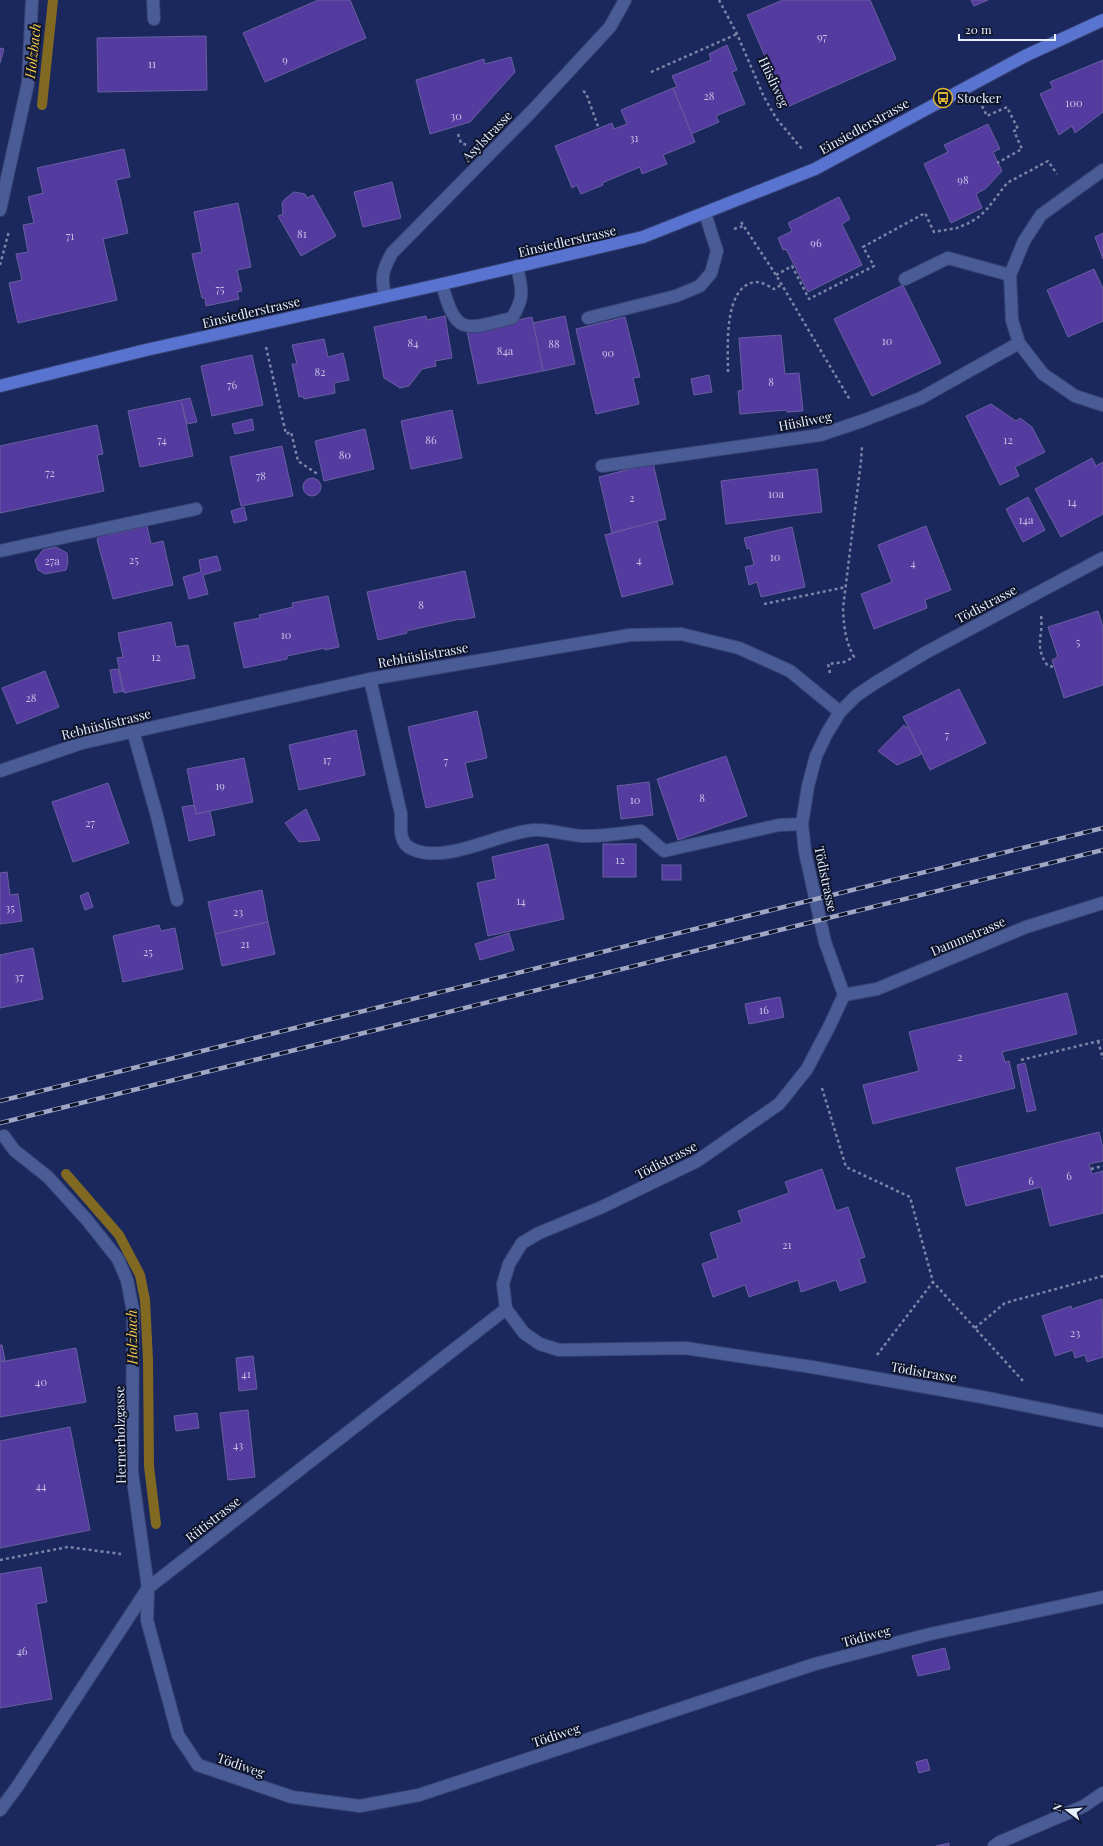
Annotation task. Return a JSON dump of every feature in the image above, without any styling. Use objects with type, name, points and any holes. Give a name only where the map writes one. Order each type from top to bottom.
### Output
[{"type":"main road","name":"Einsiedlerstrasse","points":[[0,386],[146,350],[442,284],[643,237],[705,214],[815,169],[1018,59],[1103,20]]},
{"type":"street","points":[[0,210],[28,83],[32,0]]},
{"type":"street","points":[[153,0],[154,20]]},
{"type":"street","name":"Asylstrasse","points":[[385,296],[382,278],[385,266],[392,253],[543,99],[610,27],[625,0]]},
{"type":"street","points":[[1103,170],[1041,215],[1024,241],[1010,275],[1012,320],[1019,343],[1043,374],[1075,396],[1103,405]]},
{"type":"street","points":[[588,318],[676,296],[700,286],[711,273],[717,250],[705,214]]},
{"type":"street","points":[[905,279],[948,258],[1010,275]]},
{"type":"street","points":[[442,284],[449,310],[454,318],[465,326],[476,327],[512,318],[518,308],[523,292],[517,266]]},
{"type":"street","name":"Hüsliweg","points":[[602,466],[820,436],[921,398],[1019,343]]},
{"type":"street","points":[[0,551],[196,509]]},
{"type":"street","name":"Tödistrasse","points":[[1103,558],[926,653],[856,696],[840,712],[826,733],[816,756],[808,786],[802,824],[805,852],[825,942],[844,995],[807,1069],[779,1104],[697,1161],[602,1207],[539,1233],[522,1243],[509,1264],[503,1284],[506,1309],[524,1333],[540,1344],[559,1350],[685,1348],[982,1397],[1103,1421]]},
{"type":"street","name":"Rebhüslistrasse","points":[[0,771],[82,743],[370,679],[630,635],[681,634],[738,648],[790,671],[840,712]]},
{"type":"street","points":[[370,679],[401,814],[401,832],[404,843],[411,849],[422,852],[440,853],[486,844],[510,835],[534,830],[556,831],[588,836],[641,831],[664,851],[778,825],[802,824]]},
{"type":"street","points":[[133,731],[157,816],[177,900]]},
{"type":"street","name":"Dammstrasse","points":[[844,995],[877,989],[929,969],[1026,927],[1103,903]]},
{"type":"street","name":"Hernerholzgasse","points":[[4,1136],[14,1150],[48,1177],[87,1220],[118,1259],[127,1280],[132,1311],[132,1472],[148,1588]]},
{"type":"street","name":"Rütistrasse","points":[[0,1810],[17,1787],[148,1588],[506,1309]]},
{"type":"street","name":"Tödiweg","points":[[148,1588],[146,1620],[178,1734],[198,1765],[292,1797],[360,1806],[419,1795],[815,1664],[930,1634],[1103,1597]]},
{"type":"street","points":[[994,1846],[1000,1842],[1084,1806],[1103,1794]]},
{"type":"path","name":"Hüsliweg","points":[[719,0],[737,34],[764,97],[776,118],[796,142],[815,169]]},
{"type":"path","points":[[651,72],[737,34]]},
{"type":"path","points":[[581,89],[586,93],[598,129]]},
{"type":"path","points":[[990,114],[1007,107],[1018,129],[1014,131],[1022,149],[997,163]]},
{"type":"path","points":[[776,275],[794,265],[808,299],[874,266],[863,247],[925,213],[934,232],[957,228],[980,216],[1007,183],[1016,177],[1048,161],[1056,173]]},
{"type":"path","points":[[728,372],[730,319],[733,303],[737,294],[743,287],[756,282],[774,289],[781,285]]},
{"type":"path","points":[[267,352],[286,434],[291,432],[298,461],[319,474]]},
{"type":"path","points":[[764,604],[846,587]]},
{"type":"path","points":[[832,664],[844,662],[854,657],[847,644],[844,631],[843,608]]},
{"type":"path","points":[[1041,618],[1038,642],[1044,661],[1048,666],[1054,667]]},
{"type":"path","points":[[1022,1060],[1103,1040]]},
{"type":"path","points":[[1098,1041],[1103,1060]]},
{"type":"path","points":[[823,1090],[846,1166],[910,1197],[932,1282],[1024,1381]]},
{"type":"path","points":[[1091,1169],[1103,1166]]},
{"type":"path","points":[[975,1328],[1005,1303],[1103,1276]]},
{"type":"path","points":[[861,1376],[932,1282]]},
{"type":"path","points":[[0,1560],[68,1547],[114,1552],[144,1561]]},
{"type":"building","points":[[318,0],[350,0],[366,38],[265,82],[243,33]]},
{"type":"building","points":[[783,0],[870,0],[896,59],[787,107],[747,15]]},
{"type":"building","points":[[971,0],[988,0],[974,6]]},
{"type":"building","points":[[206,36],[207,90],[98,92],[97,38]]},
{"type":"building","points":[[727,45],[737,70],[732,72],[745,104],[716,116],[719,122],[691,134],[673,88],[677,87],[672,76],[711,60],[709,54]]},
{"type":"building","points":[[0,48],[4,49],[0,63]]},
{"type":"building","points":[[511,57],[515,72],[470,122],[430,134],[416,80],[484,59],[485,64]]},
{"type":"building","points":[[1103,60],[1103,112],[1075,133],[1072,126],[1059,135],[1040,94],[1053,88],[1050,82]]},
{"type":"building","points":[[673,88],[695,142],[663,155],[667,164],[642,174],[640,167],[602,183],[603,185],[581,194],[577,185],[572,188],[555,146],[612,123],[614,129],[627,124],[621,110]]},
{"type":"building","points":[[988,124],[1000,149],[993,152],[1002,171],[985,189],[976,194],[982,208],[951,223],[924,164],[948,152],[944,145]]},
{"type":"building","points":[[124,149],[130,177],[116,180],[128,233],[103,239],[117,300],[18,323],[9,283],[22,280],[16,254],[28,252],[23,225],[34,223],[28,197],[43,193],[37,168]]},
{"type":"building","points":[[392,182],[401,218],[363,227],[354,192]]},
{"type":"building","points":[[294,192],[305,194],[307,198],[313,195],[336,236],[301,256],[278,216],[283,214],[282,203]]},
{"type":"building","points":[[839,197],[850,219],[842,224],[862,265],[808,292],[786,249],[783,250],[778,238],[792,231],[788,223]]},
{"type":"building","points":[[238,203],[251,267],[237,270],[242,291],[237,292],[239,299],[206,306],[205,298],[202,298],[192,254],[202,252],[194,212]]},
{"type":"building","points":[[1103,233],[1103,259],[1095,237]]},
{"type":"building","points":[[1094,269],[1103,289],[1103,321],[1068,337],[1047,290]]},
{"type":"building","points":[[903,285],[941,363],[872,396],[834,319]]},
{"type":"building","points":[[426,316],[427,320],[445,316],[452,358],[435,361],[436,366],[422,369],[409,386],[400,388],[384,378],[374,327]]},
{"type":"building","points":[[565,316],[575,364],[543,371],[533,323]]},
{"type":"building","points":[[532,317],[543,371],[478,384],[467,331]]},
{"type":"building","points":[[625,317],[640,377],[633,378],[639,404],[596,414],[576,329]]},
{"type":"building","points":[[781,335],[785,374],[799,373],[803,411],[787,412],[786,410],[740,414],[738,391],[743,390],[739,338]]},
{"type":"building","points":[[324,339],[328,357],[343,353],[349,380],[334,383],[335,393],[304,399],[303,396],[299,397],[292,364],[297,364],[292,345]]},
{"type":"building","points":[[252,355],[263,405],[212,416],[201,366]]},
{"type":"building","points":[[709,375],[712,392],[694,395],[691,379]]},
{"type":"building","points":[[190,398],[197,422],[187,424],[181,400]]},
{"type":"building","points":[[181,400],[193,456],[140,467],[128,411]]},
{"type":"building","points":[[991,404],[1016,421],[1020,418],[1032,427],[1045,452],[1015,467],[1019,476],[1000,485],[966,416]]},
{"type":"building","points":[[452,410],[462,458],[411,469],[401,421]]},
{"type":"building","points":[[252,419],[254,430],[235,434],[232,424]]},
{"type":"building","points":[[97,425],[103,454],[97,455],[104,491],[0,513],[0,446]]},
{"type":"building","points":[[365,429],[374,469],[324,481],[315,441]]},
{"type":"building","points":[[282,446],[293,496],[241,506],[230,457]]},
{"type":"building","points":[[1092,458],[1096,466],[1103,462],[1103,514],[1061,537],[1035,489]]},
{"type":"building","points":[[653,463],[666,519],[612,533],[599,477]]},
{"type":"building","points":[[817,469],[822,512],[726,524],[721,481]]},
{"type":"building","points":[[312,478],[318,481],[321,487],[318,493],[312,496],[306,493],[303,487],[306,481]]},
{"type":"building","points":[[1028,497],[1045,530],[1023,542],[1006,509]]},
{"type":"building","points":[[244,507],[247,520],[234,523],[231,511]]},
{"type":"building","points":[[657,521],[673,584],[622,597],[605,535]]},
{"type":"building","points":[[147,526],[151,544],[163,541],[173,585],[113,599],[97,540],[99,535],[106,533],[108,535]]},
{"type":"building","points":[[926,526],[951,590],[925,600],[927,608],[874,629],[861,594],[892,582],[878,545]]},
{"type":"building","points":[[792,527],[805,587],[761,597],[757,582],[749,585],[745,567],[754,565],[750,548],[747,549],[744,538]]},
{"type":"building","points":[[56,547],[67,553],[68,562],[66,570],[45,574],[38,570],[35,560],[43,550]]},
{"type":"building","points":[[217,556],[221,570],[203,575],[208,594],[189,599],[183,577],[201,572],[199,560]]},
{"type":"building","points":[[465,571],[475,617],[406,631],[407,633],[378,640],[367,592]]},
{"type":"building","points":[[328,596],[339,647],[325,650],[325,648],[287,656],[287,659],[244,668],[234,623],[260,618],[259,615],[293,607],[292,603]]},
{"type":"building","points":[[1098,611],[1103,627],[1103,685],[1064,698],[1052,660],[1058,657],[1048,627]]},
{"type":"building","points":[[171,622],[176,647],[188,645],[195,678],[124,693],[117,658],[123,657],[118,633]]},
{"type":"building","points":[[118,669],[123,691],[114,693],[110,670]]},
{"type":"building","points":[[45,671],[59,707],[17,724],[2,688]]},
{"type":"building","points":[[959,689],[986,743],[930,770],[903,717]]},
{"type":"building","points":[[477,711],[487,758],[465,763],[473,797],[426,808],[408,727]]},
{"type":"building","points":[[904,725],[906,728],[908,727],[921,752],[920,755],[897,765],[878,751]]},
{"type":"building","points":[[356,730],[365,775],[299,790],[289,745]]},
{"type":"building","points":[[726,756],[747,816],[678,840],[657,779]]},
{"type":"building","points":[[244,758],[253,802],[196,814],[187,769]]},
{"type":"building","points":[[649,782],[653,815],[621,819],[617,786]]},
{"type":"building","points":[[108,783],[129,843],[73,862],[52,802]]},
{"type":"building","points":[[194,805],[196,814],[210,811],[215,835],[189,841],[182,807]]},
{"type":"building","points":[[306,809],[320,840],[299,842],[285,823]]},
{"type":"building","points":[[548,844],[564,919],[488,936],[477,883],[496,879],[492,857]]},
{"type":"building","points":[[603,844],[636,844],[636,877],[603,877]]},
{"type":"building","points":[[662,865],[681,865],[681,880],[662,880]]},
{"type":"building","points":[[7,872],[10,895],[18,894],[22,921],[0,924],[0,873]]},
{"type":"building","points":[[262,890],[268,922],[215,934],[208,902]]},
{"type":"building","points":[[88,892],[93,907],[85,910],[80,896]]},
{"type":"building","points":[[268,922],[275,954],[222,966],[215,934]]},
{"type":"building","points":[[159,925],[161,931],[175,928],[183,969],[123,982],[113,936]]},
{"type":"building","points":[[509,933],[514,950],[480,960],[475,944]]},
{"type":"building","points":[[33,948],[43,999],[0,1008],[0,955]]},
{"type":"building","points":[[1067,993],[1077,1034],[1002,1052],[1005,1062],[1009,1061],[1015,1088],[873,1124],[863,1085],[919,1071],[909,1032]]},
{"type":"building","points":[[780,997],[784,1017],[749,1024],[745,1004]]},
{"type":"building","points":[[1025,1063],[1036,1110],[1027,1112],[1017,1065]]},
{"type":"building","points":[[1099,1132],[1103,1148],[1103,1161],[1089,1164],[1092,1174],[1103,1171],[1103,1213],[1050,1226],[1041,1187],[966,1206],[956,1168]]},
{"type":"building","points":[[822,1169],[836,1211],[848,1207],[865,1257],[859,1259],[866,1282],[840,1291],[836,1280],[801,1292],[798,1280],[749,1297],[745,1285],[713,1297],[702,1264],[718,1258],[710,1233],[742,1222],[738,1211],[789,1193],[785,1182]]},
{"type":"building","points":[[1102,1299],[1103,1357],[1087,1362],[1085,1355],[1075,1358],[1073,1350],[1055,1356],[1042,1316],[1071,1306],[1072,1309]]},
{"type":"building","points":[[0,1345],[2,1345],[5,1360],[0,1362]]},
{"type":"building","points":[[76,1348],[86,1402],[0,1417],[0,1362]]},
{"type":"building","points":[[253,1356],[257,1389],[239,1391],[236,1358]]},
{"type":"building","points":[[248,1410],[255,1477],[228,1480],[220,1413]]},
{"type":"building","points":[[197,1413],[199,1428],[176,1431],[174,1416]]},
{"type":"building","points":[[70,1427],[90,1530],[0,1548],[0,1441]]},
{"type":"building","points":[[41,1567],[47,1602],[36,1604],[52,1699],[0,1708],[0,1574]]},
{"type":"building","points":[[945,1648],[950,1669],[918,1676],[912,1656]]},
{"type":"building","points":[[927,1759],[930,1770],[919,1773],[916,1762]]},
{"type":"building","points":[[949,1843],[949,1846],[936,1846]]},
{"type":"waterway","name":"Holzbach","points":[[42,105],[53,0]]},
{"type":"waterway","name":"Holzbach","points":[[66,1174],[119,1235],[140,1275],[145,1300],[148,1360],[149,1466],[156,1524]]},
{"type":"railway","points":[[0,1101],[1103,828]]},
{"type":"railway","points":[[0,1123],[1103,850]]},
{"type":"place","name":"Stocker","points":[[943,98]]}]
